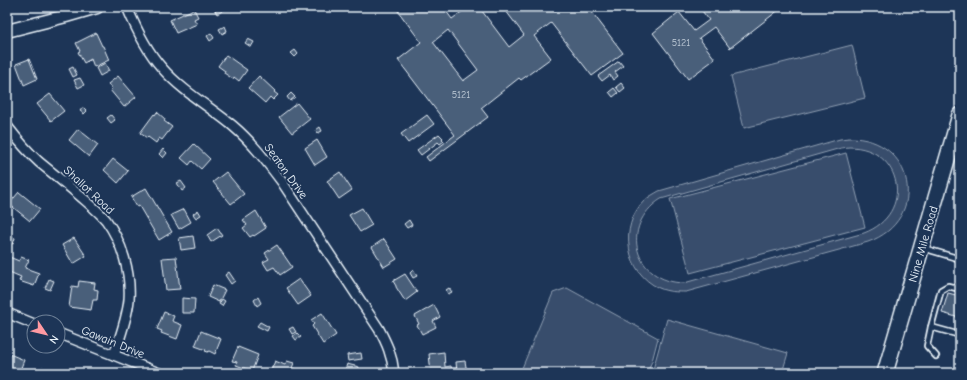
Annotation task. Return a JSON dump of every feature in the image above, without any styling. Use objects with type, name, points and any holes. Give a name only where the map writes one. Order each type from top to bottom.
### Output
[{"type":"main road","name":"Nine Mile Road","points":[[885,373],[960,115]]},
{"type":"street","points":[[7,31],[97,7]]},
{"type":"street","name":"Seaton Drive","points":[[128,7],[138,33],[148,51],[162,68],[176,83],[234,127],[264,159],[282,182],[379,329],[389,349],[394,373]]},
{"type":"street","name":"Shallot Road","points":[[7,126],[19,142],[38,161],[106,220],[117,237],[126,264],[129,299],[127,312],[114,355]]},
{"type":"street","points":[[7,313],[26,321]]},
{"type":"street","name":"Gawain Drive","points":[[66,336],[159,373]]},
{"type":"lane","points":[[922,248],[960,259]]},
{"type":"lane","points":[[936,356],[927,346],[941,290],[948,286],[960,289]]},
{"type":"lane","points":[[931,327],[960,335]]},
{"type":"shaded area","points":[[852,45],[865,98],[744,128],[731,76]]},
{"type":"shaded area","points":[[849,138],[871,141],[889,151],[900,165],[906,181],[907,199],[900,216],[888,231],[868,242],[686,292],[669,291],[659,288],[648,281],[639,272],[629,249],[629,236],[631,223],[636,212],[649,197],[659,191],[840,139]],"holes":[[[849,147],[867,150],[881,158],[891,169],[896,183],[896,197],[891,212],[880,224],[864,233],[684,283],[667,280],[653,273],[644,263],[638,251],[637,237],[640,223],[648,210],[661,199],[841,148]]]},
{"type":"shaded area","points":[[846,153],[865,227],[690,273],[670,199]]},
{"type":"shaded area","points":[[567,288],[658,338],[647,373],[520,373],[553,293]]},
{"type":"shaded area","points":[[667,319],[788,353],[782,373],[652,373]]},
{"type":"building","points":[[213,7],[230,7],[217,14]]},
{"type":"building","points":[[395,7],[443,7],[452,19],[468,7],[479,7],[509,47],[524,35],[503,7],[552,7],[555,11],[561,7],[588,7],[623,53],[592,76],[551,23],[534,36],[551,58],[521,80],[519,78],[481,108],[488,117],[429,161],[426,157],[455,135],[398,60],[421,42]],"holes":[[[448,30],[478,70],[463,81],[433,42]]]},
{"type":"building","points":[[699,7],[779,7],[780,9],[730,48],[714,27],[699,38],[715,59],[688,79],[653,33],[679,12],[694,31],[709,20]]},
{"type":"building","points":[[194,9],[198,17],[194,19],[197,24],[176,33],[170,20]]},
{"type":"building","points":[[225,26],[227,31],[222,34],[219,29]]},
{"type":"building","points":[[96,33],[109,60],[94,67],[91,59],[84,63],[78,52],[80,51],[76,43]]},
{"type":"building","points":[[211,33],[214,38],[210,41],[207,36]]},
{"type":"building","points":[[248,39],[254,42],[251,47],[245,43]]},
{"type":"building","points":[[295,50],[298,54],[295,57],[291,53]]},
{"type":"building","points":[[226,55],[247,70],[239,81],[224,73],[225,71],[218,66]]},
{"type":"building","points":[[29,59],[37,79],[24,85],[16,64]]},
{"type":"building","points":[[619,61],[623,66],[615,72],[618,76],[613,80],[610,75],[602,81],[598,76]]},
{"type":"building","points":[[105,63],[109,71],[100,76],[96,68]]},
{"type":"building","points":[[73,67],[77,75],[73,77],[69,69]]},
{"type":"building","points":[[118,76],[136,97],[124,107],[110,90],[112,89],[108,84]]},
{"type":"building","points":[[259,76],[278,95],[273,100],[270,97],[265,103],[248,88]]},
{"type":"building","points":[[80,78],[84,85],[78,88],[74,80]]},
{"type":"building","points":[[621,83],[625,88],[620,92],[616,87]]},
{"type":"building","points":[[614,88],[618,93],[613,97],[609,92]]},
{"type":"building","points":[[291,93],[295,97],[290,101],[287,97]]},
{"type":"building","points":[[50,94],[64,111],[51,121],[37,104]]},
{"type":"building","points":[[297,103],[310,119],[292,133],[279,117]]},
{"type":"building","points":[[83,107],[87,111],[84,114],[80,111]]},
{"type":"building","points":[[157,112],[165,119],[164,121],[172,127],[162,140],[159,138],[156,143],[140,133]]},
{"type":"building","points":[[111,115],[115,120],[111,123],[107,118]]},
{"type":"building","points":[[427,115],[434,124],[408,143],[401,134]]},
{"type":"building","points":[[320,127],[322,131],[318,133],[316,130]]},
{"type":"building","points":[[78,129],[98,145],[89,157],[69,140]]},
{"type":"building","points":[[439,134],[444,141],[440,144],[438,142],[421,155],[417,150]]},
{"type":"building","points":[[317,140],[327,157],[315,165],[305,148]]},
{"type":"building","points":[[194,144],[210,159],[201,169],[192,161],[189,165],[181,158]]},
{"type":"building","points":[[163,149],[167,153],[163,158],[159,154]]},
{"type":"building","points":[[113,159],[128,171],[118,183],[104,170]]},
{"type":"building","points":[[226,172],[244,194],[231,204],[213,182]]},
{"type":"building","points":[[340,172],[352,190],[339,199],[327,181]]},
{"type":"building","points":[[181,181],[186,188],[182,191],[177,183]]},
{"type":"building","points":[[146,188],[172,232],[159,240],[139,206],[137,207],[131,197]]},
{"type":"building","points":[[19,192],[40,209],[30,221],[9,204]]},
{"type":"building","points":[[362,208],[372,225],[360,232],[349,215]]},
{"type":"building","points":[[184,209],[191,222],[179,229],[171,215]]},
{"type":"building","points":[[198,210],[201,215],[196,218],[193,214]]},
{"type":"building","points":[[256,211],[266,228],[250,237],[243,228],[247,225],[243,220]]},
{"type":"building","points":[[409,220],[412,225],[407,228],[404,224]]},
{"type":"building","points":[[217,228],[222,235],[211,242],[207,235]]},
{"type":"building","points":[[8,235],[15,238],[13,244],[7,241]]},
{"type":"building","points":[[193,236],[195,248],[181,250],[179,238]]},
{"type":"building","points":[[74,238],[86,256],[73,264],[62,245]]},
{"type":"building","points":[[384,239],[397,259],[384,267],[372,247]]},
{"type":"building","points":[[277,245],[292,267],[280,275],[274,267],[268,270],[263,262],[269,259],[265,253]]},
{"type":"building","points":[[7,256],[19,261],[21,257],[29,260],[25,268],[39,273],[34,286],[19,281],[21,277],[7,271]]},
{"type":"building","points":[[176,257],[180,289],[166,290],[162,258]]},
{"type":"building","points":[[413,270],[417,276],[413,278],[410,273]]},
{"type":"building","points":[[229,272],[235,281],[231,284],[225,275]]},
{"type":"building","points":[[405,274],[417,292],[405,301],[393,281]]},
{"type":"building","points":[[49,279],[54,281],[50,290],[45,288]]},
{"type":"building","points":[[299,279],[311,296],[298,305],[286,288]]},
{"type":"building","points":[[79,281],[95,283],[94,289],[98,290],[97,300],[93,300],[91,310],[69,307],[72,286],[78,287]]},
{"type":"building","points":[[213,285],[225,290],[219,302],[208,297]]},
{"type":"building","points":[[449,288],[452,292],[448,294],[446,290]]},
{"type":"building","points":[[948,293],[960,296],[960,318],[942,313]]},
{"type":"building","points":[[258,297],[261,303],[257,306],[254,300]]},
{"type":"building","points":[[182,298],[195,299],[194,313],[182,313]]},
{"type":"building","points":[[222,299],[225,301],[222,306],[219,304]]},
{"type":"building","points":[[434,305],[440,317],[433,321],[436,327],[422,334],[417,325],[419,324],[415,316]]},
{"type":"building","points":[[164,312],[174,316],[172,321],[182,325],[177,339],[161,333],[162,331],[157,329]]},
{"type":"building","points":[[322,313],[336,335],[323,344],[312,326],[314,324],[311,320]]},
{"type":"building","points":[[260,322],[269,327],[267,331],[257,326]]},
{"type":"building","points":[[293,327],[296,332],[292,334],[289,329]]},
{"type":"building","points":[[201,331],[221,339],[215,354],[195,346]]},
{"type":"building","points":[[297,333],[301,337],[296,340],[293,336]]},
{"type":"building","points":[[238,347],[258,355],[252,371],[236,365],[237,362],[232,361]]},
{"type":"building","points":[[444,352],[445,367],[451,366],[452,372],[457,372],[456,362],[465,361],[467,373],[431,373],[429,354]]},
{"type":"building","points":[[7,353],[24,360],[19,373],[7,369]]},
{"type":"building","points":[[361,353],[362,359],[348,361],[347,355]]},
{"type":"building","points":[[275,361],[285,365],[287,361],[294,363],[292,368],[295,369],[294,373],[270,373]]},
{"type":"building","points":[[347,364],[359,367],[358,373],[344,373]]},
{"type":"building","points":[[42,367],[57,373],[39,373]]}]
